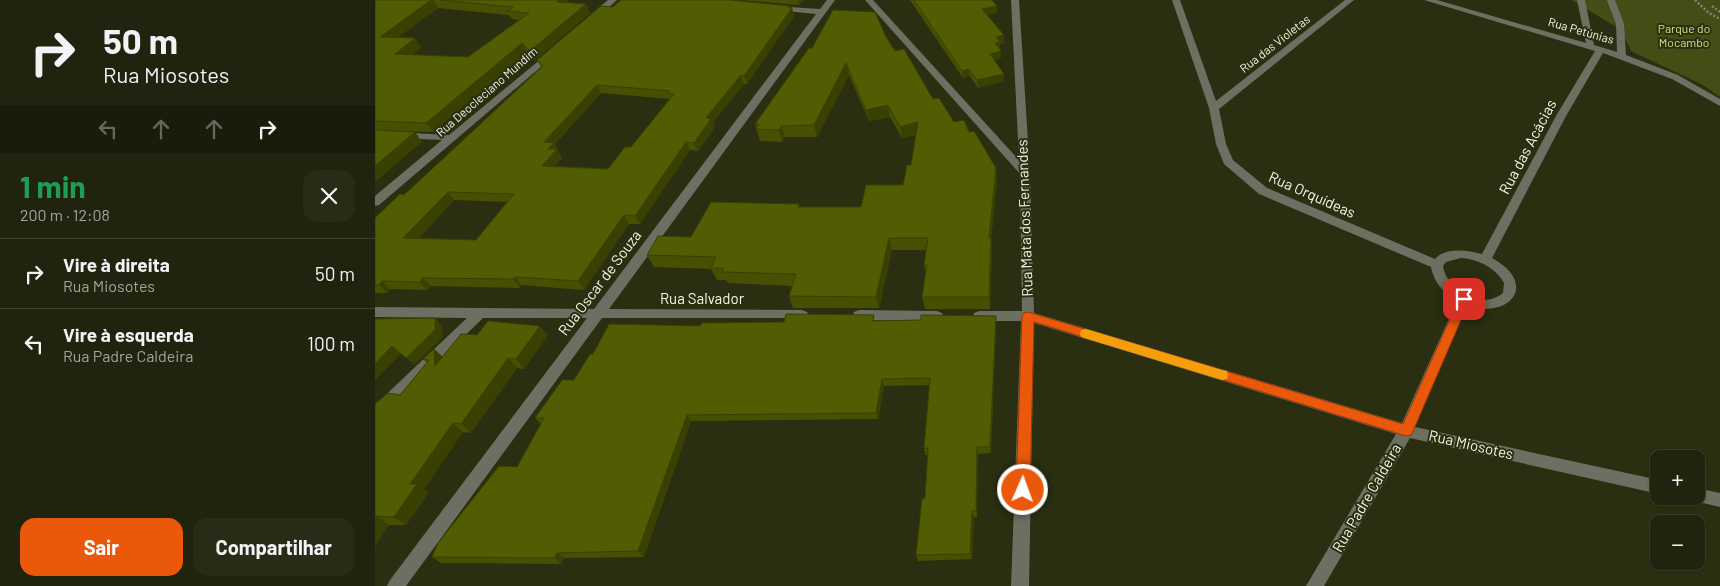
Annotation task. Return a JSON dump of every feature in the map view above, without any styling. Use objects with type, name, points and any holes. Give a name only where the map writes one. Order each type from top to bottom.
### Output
[{"type":"street","points":[[584,25],[613,0]]},
{"type":"street","name":"Rua Oscar de Souza","points":[[396,586],[831,0]]},
{"type":"street","points":[[869,0],[1025,173]]},
{"type":"street","name":"Rua Mata dos Fernandes","points":[[1015,0],[1025,173],[1028,316],[1020,586]]},
{"type":"street","name":"Rua Orquídeas","points":[[1177,0],[1214,108],[1221,144],[1228,162],[1263,191],[1437,265]]},
{"type":"street","points":[[1332,0],[1347,3]]},
{"type":"street","name":"Rua Petúnias","points":[[1428,0],[1622,56],[1675,76],[1720,103]]},
{"type":"street","points":[[1581,0],[1590,39],[1595,48]]},
{"type":"street","points":[[1611,0],[1620,24],[1622,56]]},
{"type":"street","name":"Rua das Violetas","points":[[1214,108],[1347,3]]},
{"type":"street","points":[[766,7],[822,12]]},
{"type":"street","name":"Rua Deocleciano Mundim","points":[[375,202],[562,44]]},
{"type":"street","name":"Rua das Acácias","points":[[1485,259],[1595,48]]},
{"type":"street","points":[[375,134],[453,138]]},
{"type":"street","points":[[1461,254],[1485,259],[1505,273],[1510,282],[1511,290],[1508,297],[1501,302],[1490,304],[1477,303],[1464,299],[1445,287],[1439,279],[1437,265],[1442,259],[1461,254]]},
{"type":"street","name":"Rua Padre Caldeira","points":[[1315,586],[1406,431],[1464,299]]},
{"type":"street","name":"Rua Salvador","points":[[375,312],[813,315]]},
{"type":"street","points":[[375,414],[479,313]]},
{"type":"street","points":[[842,315],[950,316]]},
{"type":"street","points":[[969,316],[1028,316]]},
{"type":"street","name":"Rua Miosotes","points":[[1028,316],[1406,431],[1650,485]]},
{"type":"street","points":[[1705,497],[1720,500]]},
{"type":"path","points":[[1695,0],[1709,13],[1720,19]]},
{"type":"path","points":[[1720,6],[1713,6],[1720,12]]},
{"type":"green space","name":"Parque do Mocambo","points":[[1572,0],[1720,0],[1720,97],[1703,85],[1631,51],[1621,30]]},
{"type":"building","points":[[375,0],[431,0],[380,37],[415,38],[395,54],[468,57],[529,13],[507,11],[513,7],[441,0],[559,0],[557,2],[586,4],[530,51],[522,43],[426,123],[375,121]]},
{"type":"building","points":[[621,0],[730,0],[790,6],[788,8],[792,8],[744,76],[741,75],[706,118],[711,119],[694,143],[686,142],[635,216],[624,215],[578,281],[515,277],[513,279],[423,278],[419,282],[382,281],[379,285],[375,285],[375,218],[400,194],[404,195],[543,66],[537,60],[601,6],[613,7]],"holes":[[[597,85],[670,91],[667,93],[674,94],[631,147],[625,147],[608,169],[542,166],[557,149],[548,149],[554,143],[544,142]],[[448,192],[514,194],[476,240],[403,238]]]},
{"type":"building","points":[[914,0],[992,0],[997,6],[982,9],[1004,35],[996,37],[1000,42],[995,43],[1001,51],[990,54],[1004,74],[977,80],[969,69],[962,71]]},
{"type":"building","points":[[833,10],[875,12],[886,37],[895,51],[904,49],[933,99],[939,98],[954,122],[964,120],[969,132],[974,131],[996,168],[989,238],[991,238],[989,297],[922,297],[927,265],[924,265],[928,238],[889,238],[876,297],[789,296],[796,274],[722,272],[724,268],[711,268],[716,257],[647,255],[658,236],[691,237],[711,202],[799,204],[798,207],[861,207],[866,185],[903,185],[907,165],[911,165],[918,122],[900,127],[888,105],[866,110],[846,63],[814,125],[781,126],[779,130],[756,129],[759,124],[755,124],[809,48],[812,48]]},
{"type":"building","points":[[375,130],[415,132],[375,166]]},
{"type":"building","points":[[786,314],[874,315],[873,321],[921,320],[921,315],[996,316],[990,447],[977,447],[976,511],[972,511],[970,554],[916,555],[922,499],[925,498],[928,448],[924,448],[930,378],[882,379],[876,413],[687,415],[638,551],[557,553],[554,558],[432,557],[438,543],[499,466],[517,467],[544,418],[535,418],[562,380],[574,380],[590,354],[593,354],[609,324],[700,326],[702,323],[784,322]]},
{"type":"building","points":[[435,318],[435,330],[406,358],[392,346],[375,364],[375,319]]},
{"type":"building","points":[[488,321],[540,326],[516,359],[508,358],[461,424],[453,423],[410,484],[417,484],[394,517],[377,516],[375,519],[375,404],[388,393],[400,395],[429,360],[423,359],[434,349],[435,366],[461,334],[477,335]]},
{"type":"slow traffic","points":[[1086,334],[1222,375]]},
{"type":"route","points":[[1023,490],[1028,316],[1406,431],[1464,299]]}]
